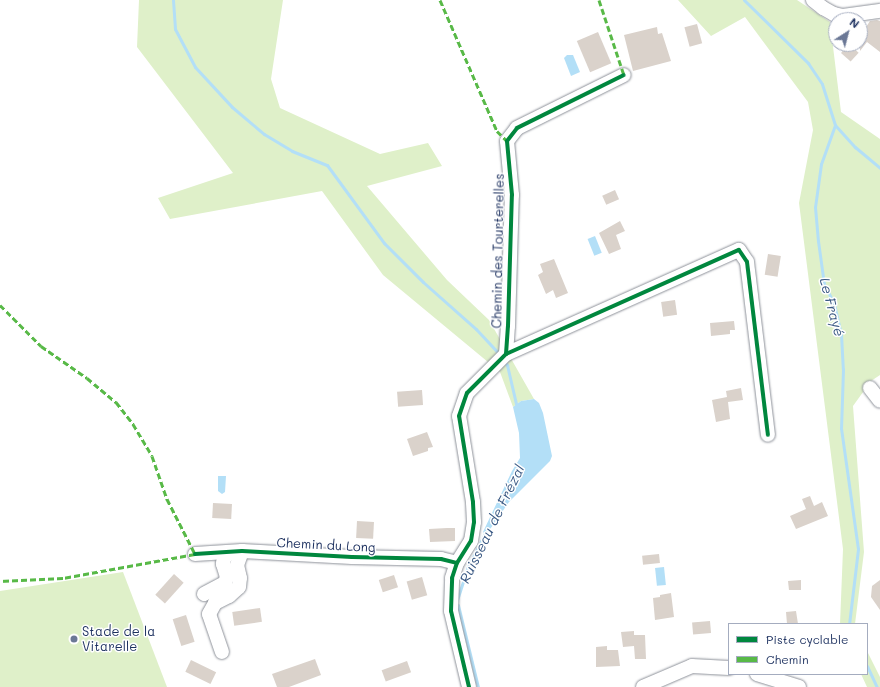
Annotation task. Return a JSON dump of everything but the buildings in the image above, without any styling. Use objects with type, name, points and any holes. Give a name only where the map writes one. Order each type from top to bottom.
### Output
[{"type":"street","points":[[814,0],[834,14],[843,16],[880,11]]},
{"type":"street","name":"Chemin des Tourterelles","points":[[506,354],[512,195],[507,141],[517,128],[624,75]]},
{"type":"street","points":[[469,687],[451,611],[452,578],[457,563],[471,541],[474,522],[473,502],[459,416],[467,392],[506,354],[739,250],[747,262],[768,435]]},
{"type":"street","points":[[870,388],[880,400]]},
{"type":"street","points":[[204,594],[225,583],[227,577],[223,564],[224,558],[236,552],[240,578],[239,587],[229,596],[212,607],[209,614],[222,652]]},
{"type":"street","name":"Chemin du Long","points":[[195,554],[236,552],[441,559],[457,563]]},
{"type":"street","points":[[643,687],[692,666],[728,668]]},
{"type":"street","points":[[760,675],[799,687]]},
{"type":"green space","points":[[139,0],[283,0],[271,79],[280,108],[380,154],[428,143],[442,166],[367,186],[447,280],[489,320],[534,399],[521,401],[513,407],[500,372],[383,275],[322,191],[170,219],[158,198],[233,173],[137,47]]},
{"type":"green space","points":[[678,0],[797,0],[828,21],[828,52],[834,52],[841,112],[880,139],[880,375],[871,381],[853,406],[864,552],[855,623],[840,623],[843,549],[799,203],[813,130],[808,102],[745,17],[711,36]]},
{"type":"green space","name":"Stade de la Vitarelle","points":[[123,572],[167,687],[0,687],[0,591]]},
{"type":"green space","points":[[868,653],[880,677],[880,687],[867,687],[861,675],[868,675]]},
{"type":"water","points":[[567,55],[573,55],[580,72],[571,76],[564,58]]},
{"type":"water","points":[[595,236],[602,253],[594,256],[588,239]]},
{"type":"water","points":[[534,399],[539,403],[543,413],[552,456],[550,461],[509,502],[486,535],[483,532],[512,471],[520,458],[519,433],[513,407],[521,401]]},
{"type":"water","points":[[218,476],[226,476],[225,492],[222,494],[218,491]]},
{"type":"water","points":[[664,567],[666,585],[657,586],[655,568]]},
{"type":"waterway","name":"Ruisseau de Frézal","points":[[173,0],[175,29],[195,67],[232,107],[264,134],[292,151],[327,165],[384,243],[423,282],[476,329],[499,354]]},
{"type":"waterway","name":"Le Frayé","points":[[744,0],[808,63],[822,84],[835,125],[821,164],[815,207],[824,284],[834,304],[841,334],[843,369],[841,428],[858,549],[849,623]]},
{"type":"waterway","points":[[835,125],[855,147],[880,168]]},
{"type":"waterway","name":"Ruisseau de Frézal","points":[[505,362],[517,408]]},
{"type":"waterway","name":"Ruisseau de Frézal","points":[[457,600],[468,567],[486,531]]},
{"type":"waterway","name":"Ruisseau de Frézal","points":[[458,605],[478,687]]},
{"type":"waterway","name":"Le Frayé","points":[[868,668],[877,687]]},
{"type":"marked path","points":[[440,0],[497,131],[507,141]]},
{"type":"marked path","points":[[599,0],[624,75]]},
{"type":"marked path","points":[[0,305],[41,346],[87,378],[116,402],[133,424],[152,456],[167,499],[195,554],[63,578],[0,581]]},
{"type":"cycle path","points":[[506,354],[512,195],[507,141],[517,128],[624,75]]},
{"type":"cycle path","points":[[469,687],[451,611],[452,578],[457,563],[471,541],[474,522],[473,502],[459,416],[467,393],[506,354],[739,250],[747,262],[768,435]]},
{"type":"cycle path","points":[[195,554],[242,551],[352,557],[441,559],[457,563]]},
{"type":"place","name":"Stade de la Vitarelle","points":[[74,639]]}]
